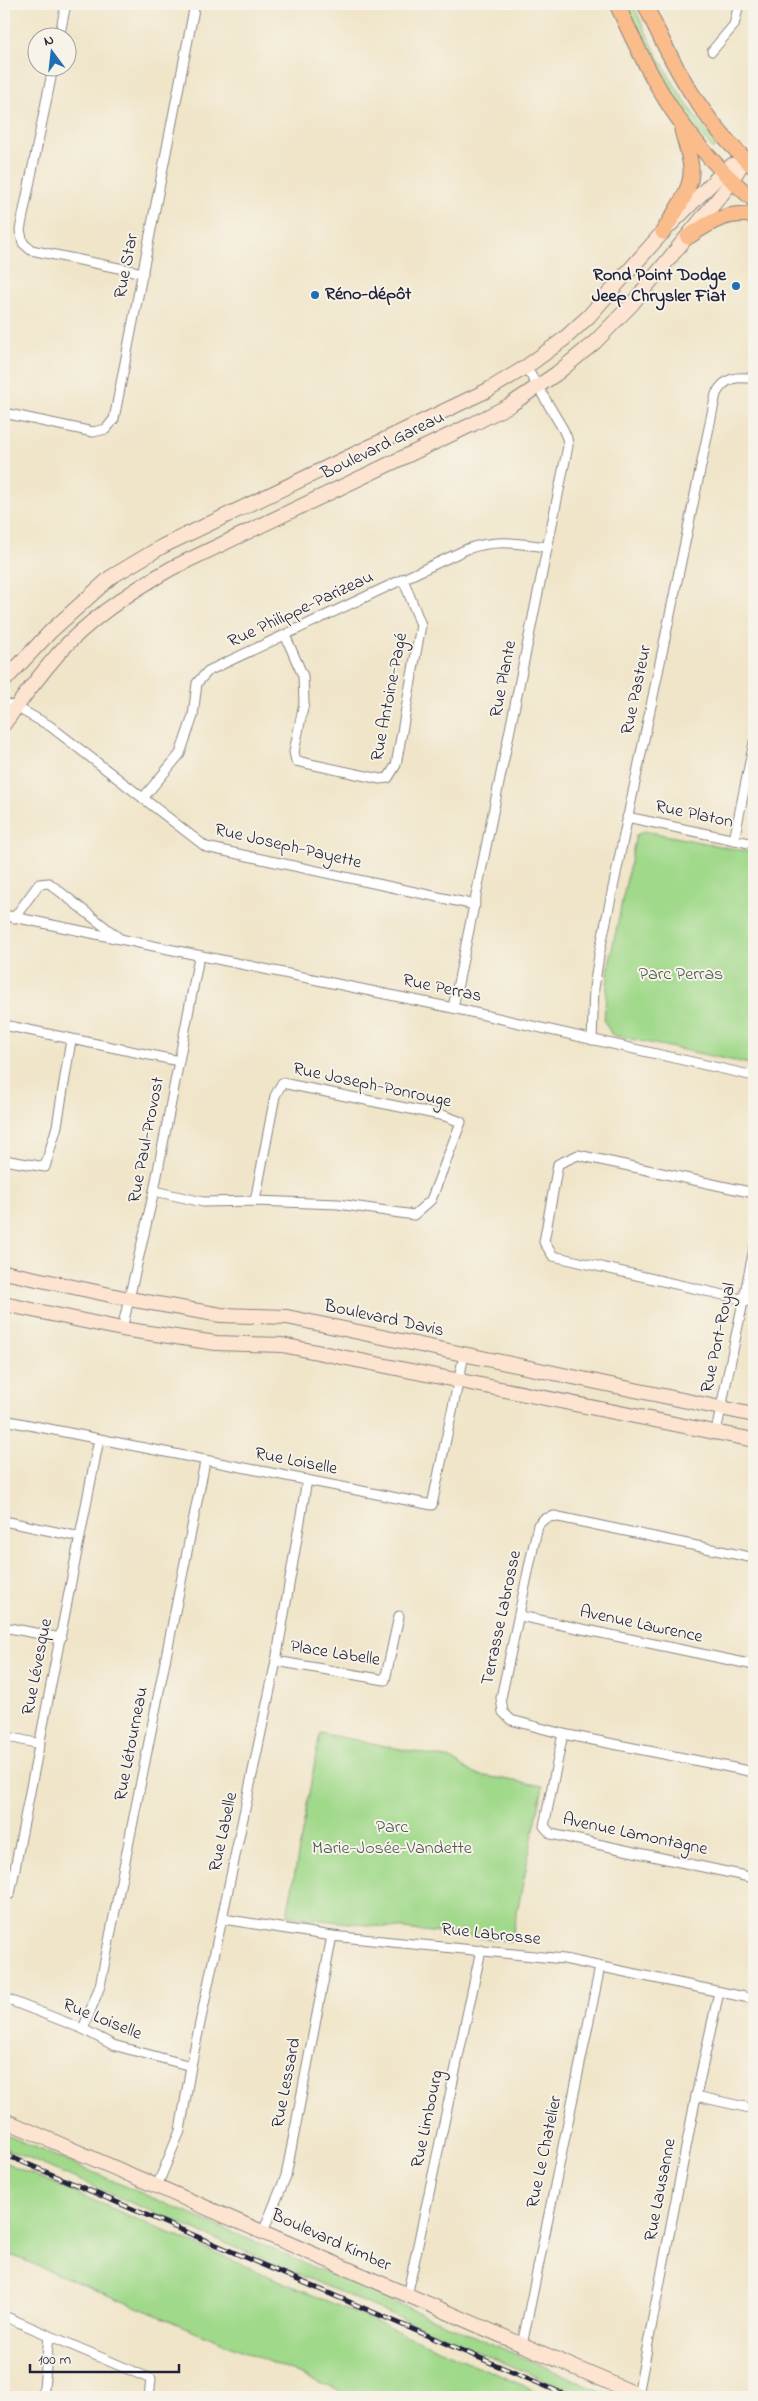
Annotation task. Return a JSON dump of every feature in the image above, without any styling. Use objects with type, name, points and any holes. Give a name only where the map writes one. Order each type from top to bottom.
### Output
[{"type":"main road","points":[[617,4],[645,66],[680,124],[727,177],[754,200]]},
{"type":"main road","points":[[645,4],[671,60],[692,94],[719,131],[747,161]]},
{"type":"main road","points":[[663,232],[684,196],[691,174],[680,124]]},
{"type":"main road","points":[[688,237],[721,217],[742,214],[754,216]]},
{"type":"street","points":[[61,28],[66,4]]},
{"type":"street","name":"Rue Star","points":[[4,413],[94,432],[106,429],[114,419],[195,4]]},
{"type":"street","points":[[712,51],[734,25],[739,4]]},
{"type":"street","points":[[51,78],[20,230],[23,243],[31,250],[143,273]]},
{"type":"street","name":"Boulevard Gareau","points":[[4,681],[51,631],[111,577],[162,546],[488,390],[526,367],[555,346],[590,316],[663,232],[747,161]]},
{"type":"street","name":"Boulevard Gareau","points":[[4,724],[10,705],[59,653],[107,609],[142,585],[172,568],[473,424],[537,387],[571,363],[632,304],[688,237],[727,177]]},
{"type":"street","name":"Rue Plante","points":[[453,1008],[568,446],[568,438],[526,367]]},
{"type":"street","name":"Rue Pasteur","points":[[592,1040],[594,988],[599,955],[716,394],[728,379],[739,376],[754,380]]},
{"type":"street","name":"Rue Philippe-Parizeau","points":[[143,798],[180,754],[193,716],[197,683],[208,671],[485,542],[509,542],[546,547]]},
{"type":"street","name":"Rue Antoine-Pagé","points":[[285,635],[303,676],[304,703],[294,752],[296,760],[380,779],[388,778],[396,765],[421,625],[403,579]]},
{"type":"street","name":"Rue Joseph-Payette","points":[[10,705],[50,726],[206,847],[475,905]]},
{"type":"street","points":[[734,840],[754,742]]},
{"type":"street","name":"Rue Platon","points":[[627,817],[754,844]]},
{"type":"street","name":"Rue Perras","points":[[14,918],[39,884],[49,883],[121,940]]},
{"type":"street","name":"Rue Perras","points":[[4,915],[199,957],[453,1008],[754,1076]]},
{"type":"street","name":"Rue Paul-Provost","points":[[122,1329],[154,1191],[199,957]]},
{"type":"street","points":[[4,1026],[179,1061]]},
{"type":"street","points":[[4,1160],[45,1167],[57,1126],[71,1040]]},
{"type":"street","name":"Rue Joseph-Ponrouge","points":[[154,1191],[203,1202],[255,1201],[338,1204],[414,1215],[432,1200],[460,1122],[445,1116],[282,1083],[275,1096],[255,1201]]},
{"type":"street","points":[[754,1192],[578,1156],[558,1164],[544,1242],[553,1256],[754,1302]]},
{"type":"street","name":"Rue Port-Royal","points":[[716,1432],[754,1249]]},
{"type":"street","name":"Boulevard Davis","points":[[4,1272],[129,1299],[221,1315],[286,1317],[754,1415]]},
{"type":"street","points":[[4,1304],[122,1329],[216,1343],[282,1345],[754,1440]]},
{"type":"street","name":"Rue Loiselle","points":[[4,1420],[205,1462],[432,1505],[464,1355]]},
{"type":"street","name":"Rue Lévesque","points":[[4,1891],[10,1894],[98,1439]]},
{"type":"street","name":"Rue Létourneau","points":[[83,2030],[100,1986],[205,1462]]},
{"type":"street","name":"Rue Labelle","points":[[157,2186],[180,2131],[190,2066],[223,1919],[276,1661],[307,1480]]},
{"type":"street","name":"Terrasse Labrosse","points":[[754,1558],[554,1516],[544,1519],[538,1526],[501,1698],[503,1712],[511,1720],[562,1734],[754,1772]]},
{"type":"street","points":[[4,1521],[80,1537]]},
{"type":"street","name":"Place Labelle","points":[[276,1661],[385,1680],[399,1616]]},
{"type":"street","name":"Avenue Lawrence","points":[[520,1616],[754,1665]]},
{"type":"street","points":[[4,1626],[61,1638]]},
{"type":"street","name":"Avenue Lamontagne","points":[[562,1734],[544,1826],[552,1834],[754,1878]]},
{"type":"street","points":[[4,1736],[40,1744]]},
{"type":"street","name":"Rue Labrosse","points":[[223,1919],[332,1936],[564,1959],[754,1999]]},
{"type":"street","name":"Rue Lessard","points":[[263,2232],[286,2176],[332,1936]]},
{"type":"street","name":"Rue Limbourg","points":[[407,2296],[481,1950]]},
{"type":"street","name":"Rue Le Chatelier","points":[[522,2345],[600,1967]]},
{"type":"street","name":"Rue Lausanne","points":[[640,2396],[696,2096],[719,1992]]},
{"type":"street","name":"Rue Loiselle","points":[[4,1998],[83,2030],[113,2045],[190,2066]]},
{"type":"street","points":[[696,2096],[754,2109]]},
{"type":"street","name":"Boulevard Kimber","points":[[4,2120],[640,2396]]},
{"type":"street","points":[[4,2316],[151,2379],[149,2397]]},
{"type":"street","points":[[43,2397],[49,2336]]},
{"type":"green space","points":[[626,4],[633,4],[670,78],[692,112],[718,145],[713,149],[686,116],[664,80]]},
{"type":"green space","name":"Parc Perras","points":[[645,831],[754,853],[754,1065],[612,1035],[604,1021],[609,964],[636,835]]},
{"type":"green space","name":"Parc Marie-Josée-Vandette","points":[[320,1733],[451,1759],[474,1774],[543,1786],[511,1941],[287,1916]]},
{"type":"green space","points":[[4,2134],[615,2397],[584,2397],[4,2148]]},
{"type":"green space","points":[[4,2162],[550,2397],[354,2397],[4,2252]]},
{"type":"railway","points":[[4,2154],[571,2397]]},
{"type":"place","name":"Rond Point Dodge Jeep Chrysler Fiat","points":[[736,286]]},
{"type":"place","name":"Réno-dépôt","points":[[315,295]]}]
